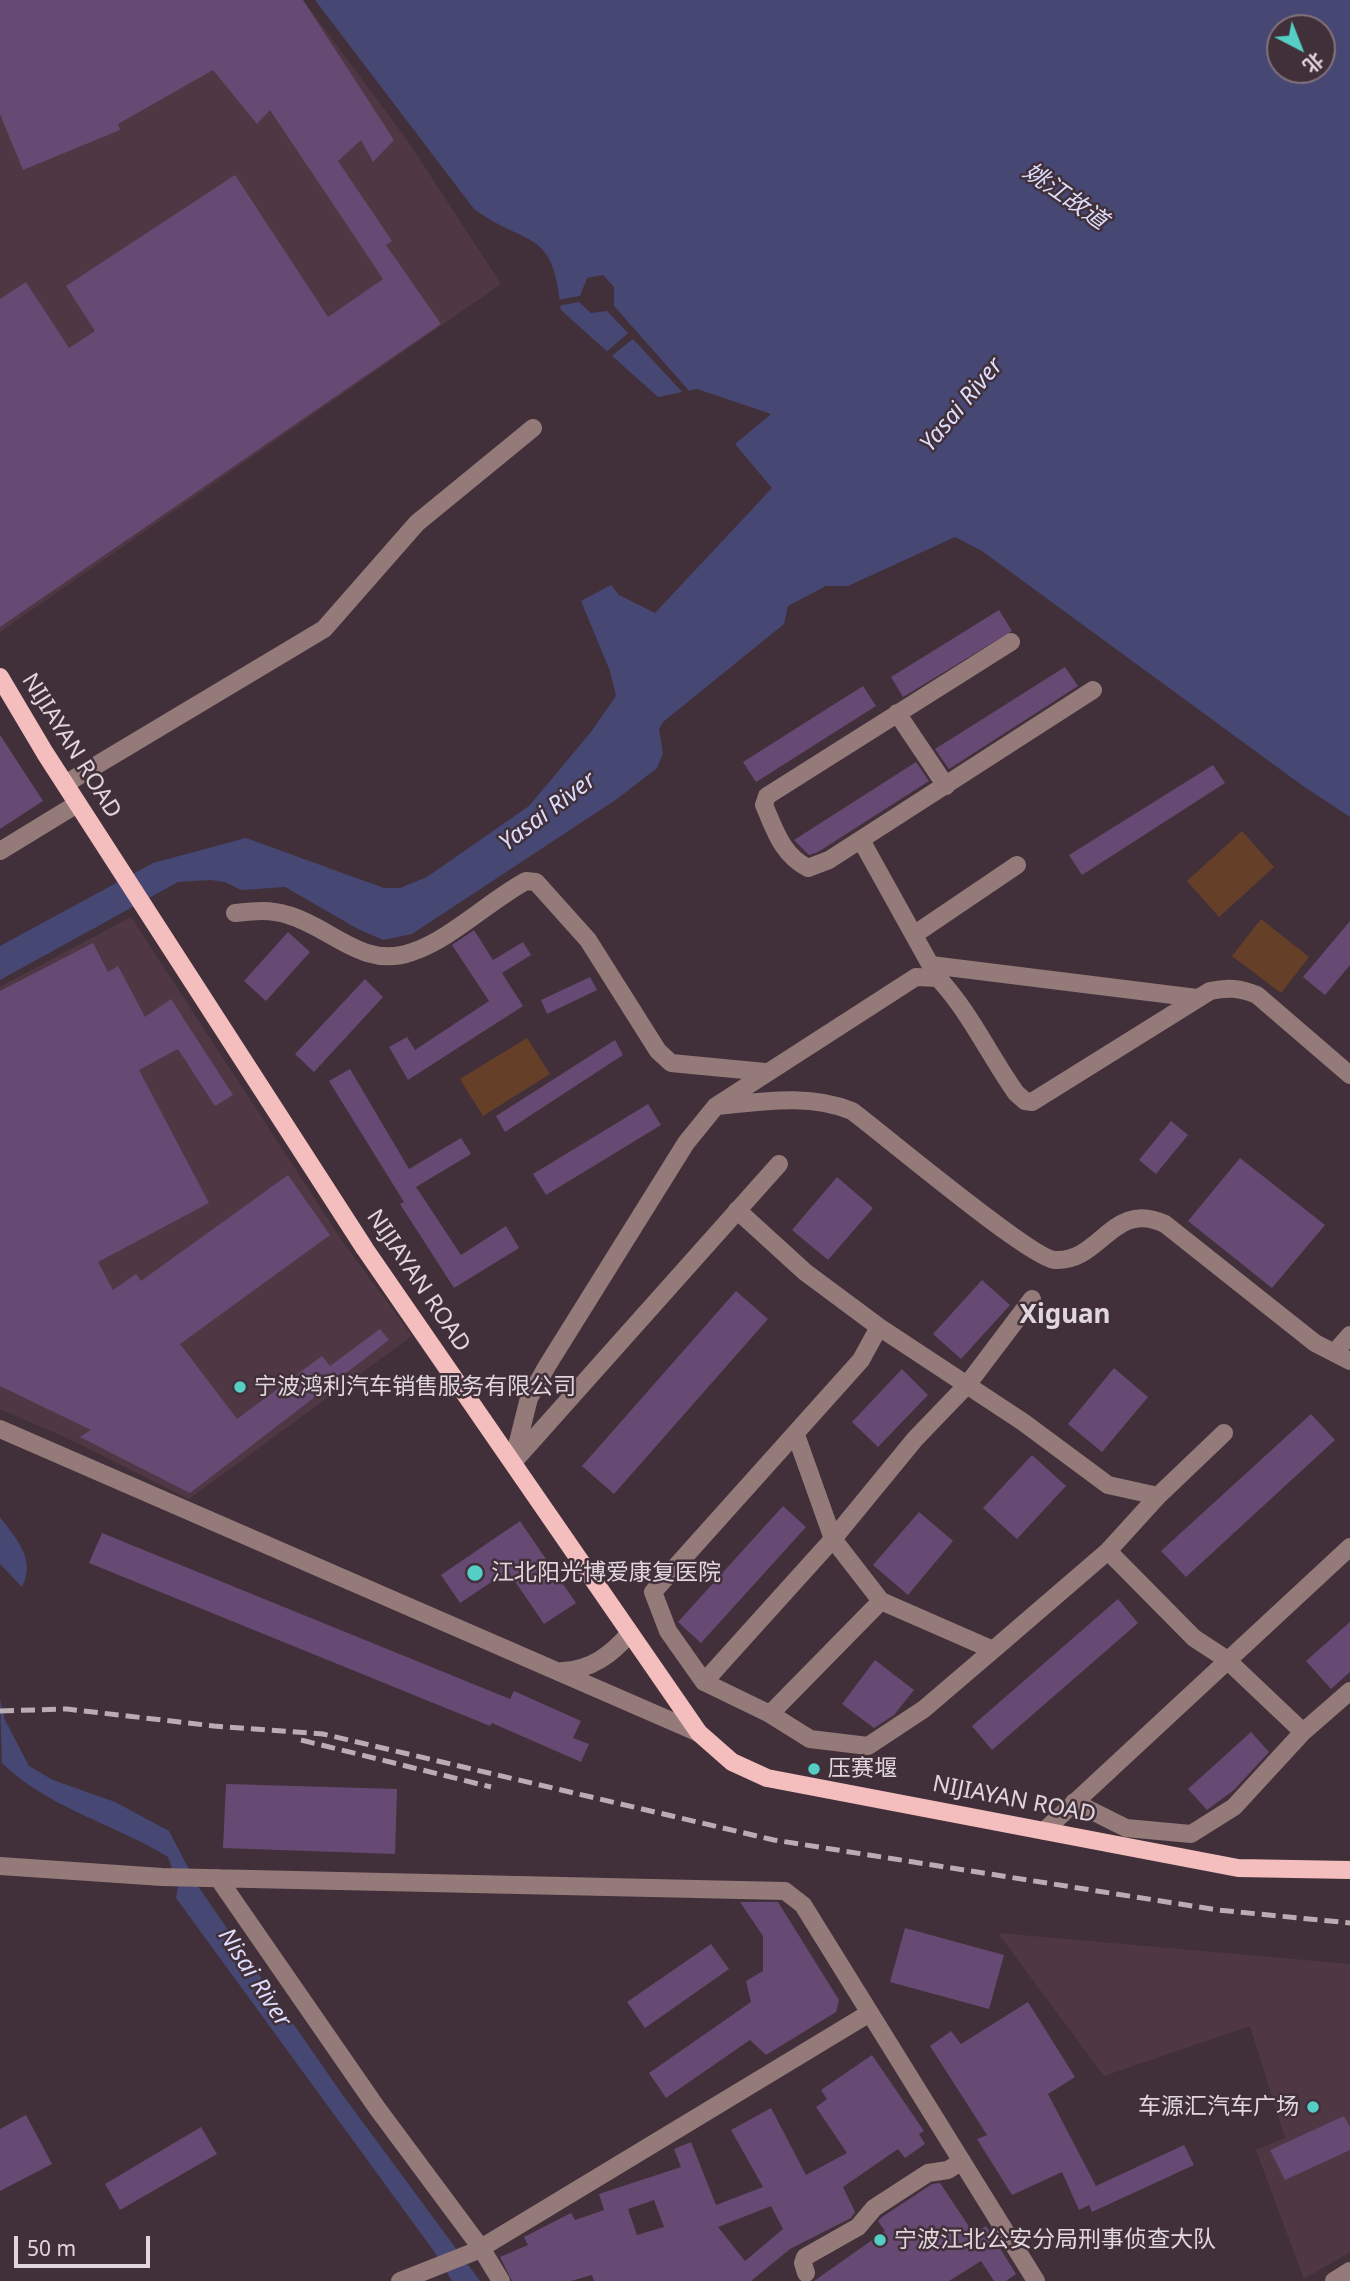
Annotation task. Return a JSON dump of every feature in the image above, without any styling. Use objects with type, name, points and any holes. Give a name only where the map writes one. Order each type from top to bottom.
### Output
[{"type":"main road","name":"NIJIAYAN ROAD","points":[[0,677],[77,804],[365,1249],[699,1733],[732,1762],[767,1778],[1238,1868],[1350,1871]]},
{"type":"street","points":[[65,784],[324,629],[417,523],[533,428]]},
{"type":"street","points":[[1011,642],[767,796],[764,805],[787,853],[808,867],[829,860],[1093,690]]},
{"type":"street","points":[[897,713],[946,786]]},
{"type":"street","points":[[0,851],[77,804]]},
{"type":"street","points":[[861,840],[934,972],[964,1009],[1016,1093],[1024,1101],[1032,1102],[1197,998],[1210,991],[1225,988],[1240,989],[1257,995],[1350,1075]]},
{"type":"street","points":[[915,934],[1017,865]]},
{"type":"street","points":[[235,913],[262,909],[289,915],[349,947],[374,956],[396,956],[435,940],[526,881],[536,882],[587,940],[658,1051],[671,1063],[765,1072]]},
{"type":"street","points":[[513,1462],[529,1398],[686,1143],[716,1106],[765,1072],[916,977],[934,972],[1197,998]]},
{"type":"street","points":[[716,1106],[810,1101],[834,1103],[852,1111],[1040,1255],[1054,1260],[1084,1252],[1123,1222],[1138,1217],[1152,1218],[1165,1224],[1315,1343],[1343,1357],[1350,1335]]},
{"type":"street","points":[[513,1462],[779,1164]]},
{"type":"street","points":[[737,1210],[805,1272],[878,1327],[967,1385],[1108,1485],[1158,1496]]},
{"type":"street","points":[[704,1682],[833,1539],[915,1439],[967,1385],[1032,1299]]},
{"type":"street","points":[[878,1327],[861,1360],[653,1592],[668,1630],[704,1682],[770,1714],[810,1739],[868,1746],[924,1709],[1108,1551],[1158,1496],[1224,1433]]},
{"type":"street","points":[[0,1429],[699,1733]]},
{"type":"street","points":[[796,1434],[833,1539],[881,1601],[993,1650]]},
{"type":"street","points":[[1044,1831],[1226,1659],[1350,1547]]},
{"type":"street","points":[[1108,1551],[1194,1639],[1226,1659],[1303,1732]]},
{"type":"street","points":[[770,1714],[881,1601]]},
{"type":"street","points":[[558,1672],[579,1670],[602,1660],[630,1633]]},
{"type":"street","points":[[1074,1802],[1126,1828],[1191,1834],[1234,1807],[1303,1732],[1350,1691]]},
{"type":"street","points":[[0,1866],[162,1877],[785,1891],[803,1905],[868,2014],[1036,2281]]},
{"type":"street","points":[[218,1878],[501,2281]]},
{"type":"street","points":[[400,2281],[479,2250],[868,2014]]},
{"type":"street","points":[[806,2273],[803,2263],[806,2257],[858,2227],[874,2208],[928,2173],[948,2170],[962,2161]]},
{"type":"street","points":[[1334,2281],[1350,2271]]},
{"type":"shaded area","points":[[0,0],[299,0],[311,11],[407,140],[501,284],[0,632]]},
{"type":"shaded area","points":[[1242,831],[1274,867],[1219,917],[1187,881]]},
{"type":"shaded area","points":[[131,917],[341,1239],[412,1336],[189,1499],[67,1438],[0,1409],[0,987]]},
{"type":"shaded area","points":[[1261,919],[1309,957],[1281,993],[1232,956]]},
{"type":"shaded area","points":[[527,1038],[550,1074],[483,1116],[460,1079]]},
{"type":"shaded area","name":"车源汇汽车广场","points":[[998,1933],[1350,1964],[1350,2252],[1304,2279],[1256,2150],[1285,2138],[1250,2026],[1104,2076]]},
{"type":"water","points":[[315,0],[1350,0],[1350,817],[1303,786],[982,551],[955,537],[848,586],[826,586],[788,606],[784,624],[663,722],[659,729],[663,753],[657,768],[617,799],[412,934],[383,940],[358,929],[285,887],[241,890],[225,882],[211,880],[178,882],[0,980],[0,946],[153,863],[246,838],[384,888],[400,888],[427,877],[529,806],[591,732],[616,696],[610,671],[581,601],[611,585],[619,595],[655,613],[772,488],[735,444],[771,414],[697,389],[658,397],[561,310],[552,264],[544,252],[524,236],[474,209]]},
{"type":"water","points":[[0,1517],[23,1550],[26,1559],[26,1577],[22,1587],[0,1564]]},
{"type":"water","name":"Nisai River","points":[[0,1699],[5,1720],[29,1766],[53,1780],[115,1802],[169,1831],[197,1885],[342,2094],[480,2281],[452,2281],[433,2250],[176,1898],[178,1887],[168,1857],[61,1804],[20,1779],[2,1763]]},
{"type":"pier","points":[[603,275],[614,287],[614,306],[692,394],[685,395],[633,339],[609,358],[604,354],[628,333],[607,311],[591,313],[579,302],[557,306],[557,300],[580,296],[587,278]]},
{"type":"building","points":[[0,0],[303,0],[394,140],[373,162],[361,140],[338,161],[392,241],[386,245],[441,324],[0,627],[0,299],[26,282],[69,348],[95,331],[66,286],[235,175],[328,317],[383,279],[270,110],[257,124],[213,70],[118,124],[120,130],[23,170],[0,114]]},
{"type":"building","points":[[999,610],[1012,631],[903,697],[891,677]]},
{"type":"building","points":[[1065,667],[1078,686],[949,769],[935,749]]},
{"type":"building","points":[[863,686],[876,706],[756,782],[743,762]]},
{"type":"building","points":[[0,735],[43,801],[0,829]]},
{"type":"building","points":[[916,762],[929,781],[818,852],[809,855],[794,840]]},
{"type":"building","points":[[1213,765],[1225,783],[1082,875],[1069,855]]},
{"type":"building","points":[[1350,921],[1350,965],[1325,995],[1303,977]]},
{"type":"building","points":[[474,930],[493,960],[523,942],[531,955],[502,973],[523,1006],[408,1080],[389,1047],[407,1037],[415,1050],[489,1001],[452,945]]},
{"type":"building","points":[[288,932],[310,952],[266,1001],[244,981]]},
{"type":"building","points":[[93,943],[108,972],[118,966],[145,1017],[171,999],[233,1095],[215,1106],[178,1049],[139,1070],[209,1203],[98,1262],[113,1290],[136,1274],[141,1281],[288,1175],[330,1235],[180,1344],[237,1419],[322,1356],[330,1366],[380,1329],[389,1340],[190,1493],[80,1437],[91,1430],[0,1386],[0,991]]},
{"type":"building","points":[[590,977],[597,990],[547,1014],[541,1000]]},
{"type":"building","points":[[365,979],[383,997],[314,1072],[295,1054]]},
{"type":"building","points":[[615,1040],[623,1055],[505,1132],[496,1116]]},
{"type":"building","points":[[350,1069],[409,1169],[461,1138],[471,1154],[416,1187],[461,1255],[506,1226],[519,1248],[454,1288],[400,1204],[404,1202],[329,1081]]},
{"type":"building","points":[[648,1104],[661,1125],[546,1195],[533,1174]]},
{"type":"building","points":[[1171,1121],[1188,1135],[1156,1174],[1139,1160]]},
{"type":"building","points":[[1240,1158],[1325,1225],[1272,1288],[1188,1221]]},
{"type":"building","points":[[837,1177],[873,1208],[828,1260],[792,1230]]},
{"type":"building","points":[[982,1280],[1010,1305],[961,1359],[933,1334]]},
{"type":"building","points":[[736,1291],[768,1319],[614,1494],[582,1466]]},
{"type":"building","points":[[1114,1368],[1148,1397],[1102,1452],[1068,1424]]},
{"type":"building","points":[[902,1369],[928,1395],[878,1447],[852,1422]]},
{"type":"building","points":[[1311,1414],[1335,1440],[1186,1577],[1161,1551]]},
{"type":"building","points":[[1032,1455],[1066,1486],[1017,1539],[983,1508]]},
{"type":"building","points":[[783,1506],[806,1527],[701,1643],[678,1622]]},
{"type":"building","points":[[919,1512],[953,1541],[908,1595],[873,1565]]},
{"type":"building","name":"江北阳光博爱康复医院","points":[[520,1521],[576,1603],[544,1624],[508,1571],[460,1603],[441,1575]]},
{"type":"building","points":[[102,1533],[510,1699],[514,1691],[581,1721],[573,1738],[589,1744],[581,1762],[492,1723],[490,1726],[89,1563]]},
{"type":"building","points":[[1118,1599],[1138,1623],[992,1750],[972,1726]]},
{"type":"building","points":[[1350,1622],[1350,1672],[1331,1689],[1306,1661]]},
{"type":"building","points":[[875,1660],[914,1690],[894,1715],[874,1728],[842,1704]]},
{"type":"building","points":[[1251,1732],[1269,1752],[1234,1790],[1207,1810],[1188,1789]]},
{"type":"building","points":[[226,1784],[397,1789],[395,1854],[223,1848]]},
{"type":"building","points":[[740,1902],[778,1902],[839,2000],[836,2012],[766,2055],[750,2040],[666,2098],[649,2073],[751,2002],[746,1981],[763,1971],[763,1936]]},
{"type":"building","points":[[905,1928],[1004,1955],[989,2009],[890,1982]]},
{"type":"building","points":[[711,1944],[729,1969],[645,2028],[627,2002]]},
{"type":"building","points":[[1028,2002],[1075,2077],[1048,2094],[1096,2186],[1184,2145],[1194,2165],[1092,2212],[1089,2205],[1079,2210],[1062,2172],[1012,2195],[977,2139],[987,2135],[930,2046],[951,2031],[961,2044]]},
{"type":"building","points":[[872,2055],[924,2131],[919,2134],[925,2144],[905,2158],[898,2149],[843,2187],[855,2212],[851,2218],[790,2249],[751,2281],[594,2281],[592,2275],[571,2281],[512,2281],[500,2257],[528,2245],[524,2237],[571,2213],[575,2220],[604,2210],[599,2194],[681,2167],[674,2149],[691,2142],[716,2205],[763,2187],[731,2130],[771,2108],[806,2175],[847,2153],[816,2107],[827,2099],[821,2090]],"holes":[[[654,2200],[664,2227],[637,2235],[628,2209]],[[771,2206],[783,2229],[745,2261],[718,2227]]]},
{"type":"building","points":[[26,2115],[52,2164],[0,2191],[0,2129]]},
{"type":"building","points":[[1344,2116],[1350,2127],[1350,2150],[1285,2180],[1270,2150]]},
{"type":"building","points":[[201,2127],[217,2154],[120,2210],[105,2184]]},
{"type":"building","points":[[940,2183],[974,2234],[986,2226],[1016,2274],[1006,2281],[994,2281],[981,2261],[949,2281],[814,2281],[885,2231],[878,2221],[882,2217],[932,2184]]},
{"type":"railway","points":[[0,1711],[67,1709],[214,1726],[323,1734],[774,1840],[1218,1910],[1350,1923]]},
{"type":"railway","points":[[301,1740],[491,1787]]},
{"type":"place","name":"宁波鸿利汽车销售服务有限公司","points":[[240,1387]]},
{"type":"place","name":"江北阳光博爱康复医院","points":[[475,1573]]},
{"type":"place","name":"压赛堰","points":[[814,1769]]},
{"type":"place","name":"车源汇汽车广场","points":[[1313,2107]]},
{"type":"place","name":"宁波江北公安分局刑事侦查大队","points":[[880,2240]]},
{"type":"district","name":"Xiguan","points":[[1065,1316]]},
{"type":"water label","name":"姚江故道","points":[[1065,197]]},
{"type":"water label","name":"Yasai River","points":[[962,405]]},
{"type":"water label","name":"Yasai River","points":[[548,812]]}]
